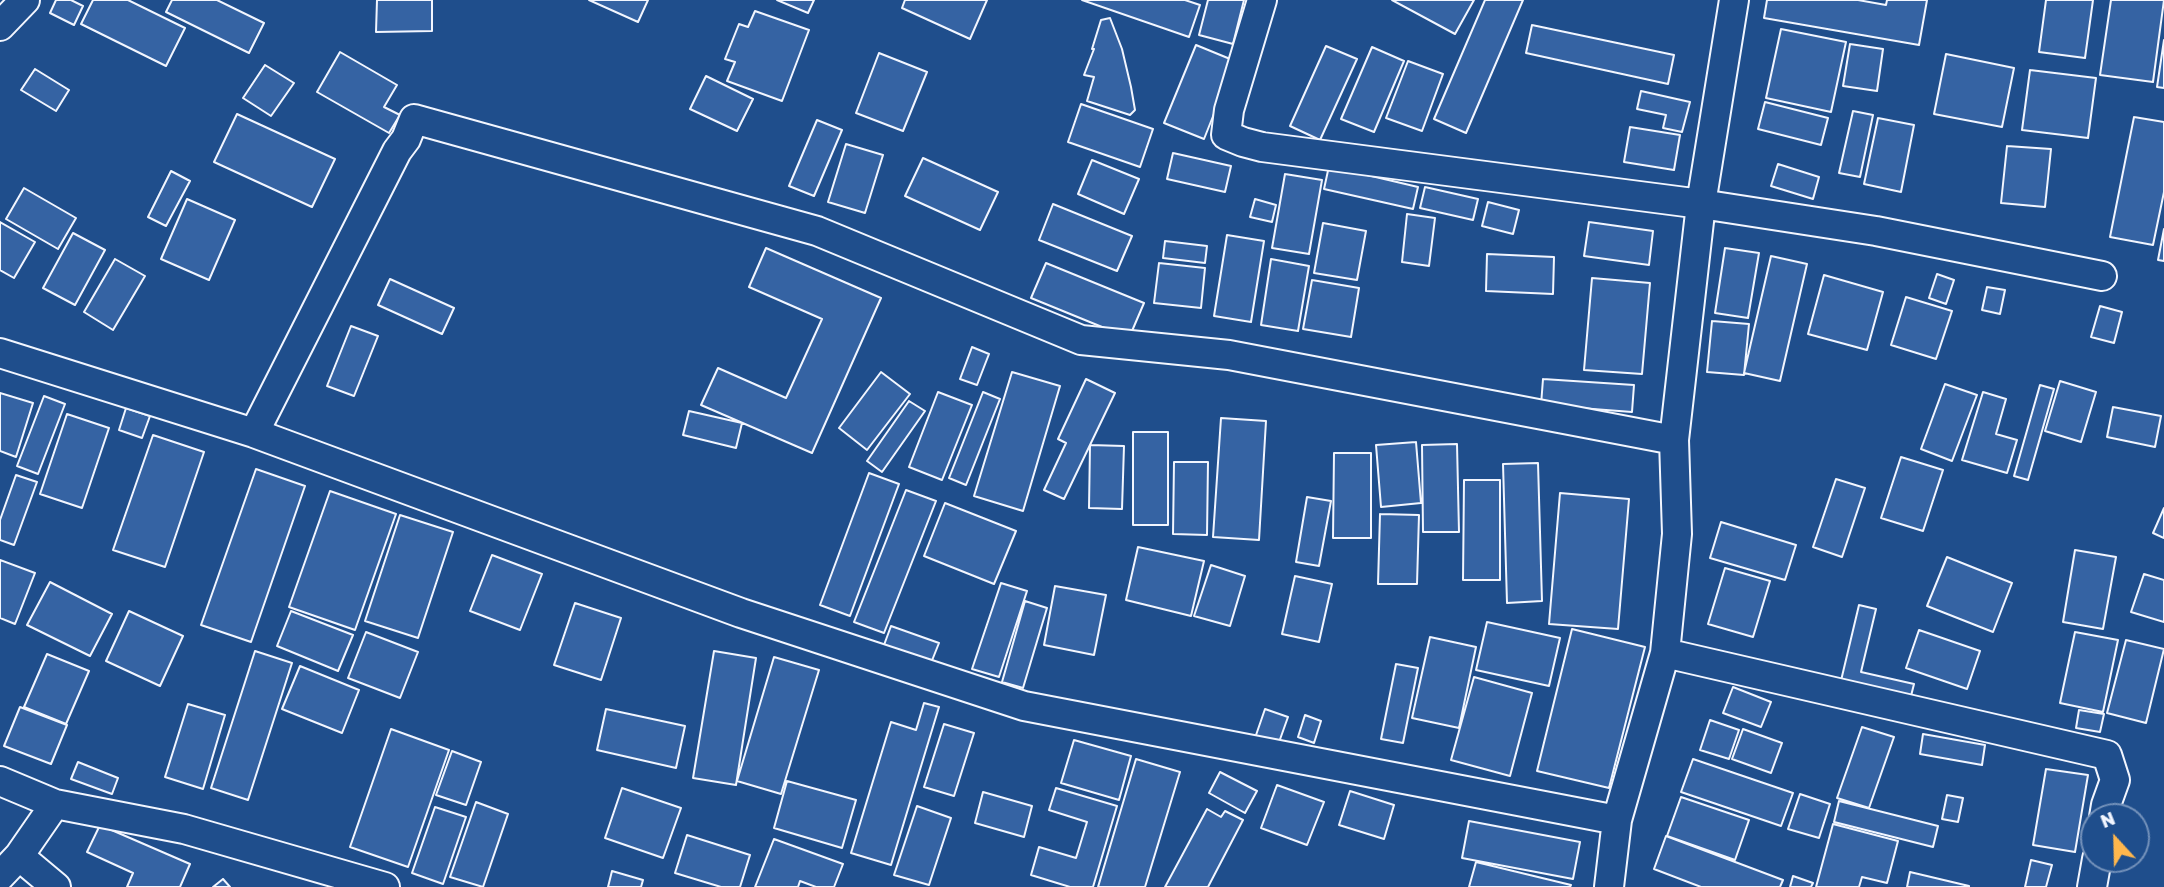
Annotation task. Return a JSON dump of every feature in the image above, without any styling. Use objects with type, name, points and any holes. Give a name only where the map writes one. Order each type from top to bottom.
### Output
[{"type":"street","points":[[0,26],[25,0]]},
{"type":"street","points":[[1262,0],[1229,110],[1226,135],[1262,147],[1701,204],[1876,230],[2102,276]]},
{"type":"street","points":[[1609,887],[1616,820],[1665,653],[1677,534],[1674,440],[1701,204],[1734,0]]},
{"type":"street","points":[[254,433],[390,164],[406,139],[414,118],[817,231],[1081,340],[1229,355],[1674,440]]},
{"type":"street","points":[[0,353],[254,433],[741,613],[1024,706],[1616,820]]},
{"type":"street","points":[[1665,653],[2107,755],[2115,780],[2107,803]]},
{"type":"street","points":[[0,781],[55,804],[184,829],[385,887]]},
{"type":"street","points":[[55,804],[9,866],[56,887]]},
{"type":"building","points":[[56,0],[71,0],[83,6],[74,25],[50,13]]},
{"type":"building","points":[[93,0],[128,0],[185,28],[166,66],[81,24]]},
{"type":"building","points":[[172,0],[217,0],[264,23],[249,53],[166,12]]},
{"type":"building","points":[[377,0],[432,0],[432,31],[376,32]]},
{"type":"building","points":[[589,0],[648,0],[638,22]]},
{"type":"building","points":[[777,0],[814,0],[808,13]]},
{"type":"building","points":[[905,0],[987,0],[970,39],[902,8]]},
{"type":"building","points":[[1082,0],[1185,0],[1200,5],[1189,37]]},
{"type":"building","points":[[1208,0],[1244,0],[1233,44],[1199,35]]},
{"type":"building","points":[[1392,0],[1474,0],[1455,34]]},
{"type":"building","points":[[1485,0],[1523,0],[1466,133],[1434,119]]},
{"type":"building","points":[[1767,0],[1858,0],[1886,5],[1887,0],[1927,0],[1919,45],[1764,18]]},
{"type":"building","points":[[2046,0],[2093,0],[2085,58],[2039,52]]},
{"type":"building","points":[[2111,0],[2164,0],[2153,82],[2100,75]]},
{"type":"building","points":[[755,11],[809,30],[782,101],[727,81],[735,62],[725,59],[739,24],[748,27]]},
{"type":"building","points":[[1110,18],[1122,49],[1131,87],[1135,110],[1130,115],[1087,101],[1094,77],[1084,75],[1101,20]]},
{"type":"building","points":[[1532,25],[1674,55],[1668,84],[1526,53]]},
{"type":"building","points":[[1781,29],[1846,42],[1831,112],[1766,98]]},
{"type":"building","points":[[2164,40],[2164,88],[2157,87]]},
{"type":"building","points":[[1850,44],[1883,49],[1877,91],[1843,86]]},
{"type":"building","points":[[1196,45],[1235,61],[1204,139],[1164,123]]},
{"type":"building","points":[[1326,46],[1357,59],[1320,140],[1290,126]]},
{"type":"building","points":[[1372,47],[1404,61],[1374,132],[1341,119]]},
{"type":"building","points":[[340,52],[397,85],[384,107],[400,115],[389,133],[317,92]]},
{"type":"building","points":[[879,53],[927,72],[903,131],[856,113]]},
{"type":"building","points":[[1946,54],[2014,68],[2002,127],[1934,114]]},
{"type":"building","points":[[1408,61],[1443,74],[1422,131],[1386,118]]},
{"type":"building","points":[[265,65],[294,83],[271,116],[243,98]]},
{"type":"building","points":[[35,69],[69,90],[56,111],[21,90]]},
{"type":"building","points":[[2030,70],[2096,78],[2088,138],[2022,130]]},
{"type":"building","points":[[706,76],[753,99],[737,131],[690,109]]},
{"type":"building","points":[[1641,91],[1690,102],[1682,132],[1663,128],[1666,115],[1637,109]]},
{"type":"building","points":[[1765,102],[1828,118],[1821,145],[1758,129]]},
{"type":"building","points":[[1081,104],[1153,129],[1140,167],[1068,142]]},
{"type":"building","points":[[1853,111],[1873,115],[1860,177],[1839,173]]},
{"type":"building","points":[[237,114],[335,159],[312,207],[214,162]]},
{"type":"building","points":[[2134,117],[2164,122],[2164,192],[2153,245],[2110,237]]},
{"type":"building","points":[[1878,118],[1914,125],[1901,192],[1864,184]]},
{"type":"building","points":[[817,120],[842,130],[814,196],[789,186]]},
{"type":"building","points":[[1630,127],[1680,135],[1674,170],[1624,162]]},
{"type":"building","points":[[846,144],[883,155],[865,213],[828,202]]},
{"type":"building","points":[[2007,146],[2051,149],[2045,207],[2001,203]]},
{"type":"building","points":[[1173,153],[1231,166],[1225,192],[1167,179]]},
{"type":"building","points":[[923,158],[998,192],[980,230],[905,196]]},
{"type":"building","points":[[1092,160],[1139,179],[1124,214],[1078,194]]},
{"type":"building","points":[[1778,164],[1819,177],[1813,199],[1771,186]]},
{"type":"building","points":[[1329,166],[1418,187],[1413,209],[1324,189]]},
{"type":"building","points":[[171,171],[190,181],[166,226],[148,217]]},
{"type":"building","points":[[1285,174],[1322,180],[1309,254],[1272,248]]},
{"type":"building","points":[[1425,187],[1478,199],[1473,220],[1420,208]]},
{"type":"building","points":[[24,188],[76,218],[58,249],[6,219]]},
{"type":"building","points":[[187,199],[235,220],[209,280],[161,259]]},
{"type":"building","points":[[1255,199],[1276,205],[1272,222],[1250,217]]},
{"type":"building","points":[[1488,202],[1519,210],[1513,234],[1482,226]]},
{"type":"building","points":[[1053,204],[1132,236],[1117,271],[1039,240]]},
{"type":"building","points":[[1407,214],[1435,218],[1429,266],[1402,262]]},
{"type":"building","points":[[0,222],[35,242],[14,278],[0,270]]},
{"type":"building","points":[[1589,222],[1653,231],[1649,265],[1584,256]]},
{"type":"building","points":[[1323,223],[1366,231],[1357,280],[1314,273]]},
{"type":"building","points":[[2164,229],[2164,261],[2158,260]]},
{"type":"building","points":[[73,233],[105,250],[75,305],[43,288]]},
{"type":"building","points":[[1227,235],[1264,241],[1251,322],[1214,316]]},
{"type":"building","points":[[1165,241],[1207,246],[1205,263],[1163,258]]},
{"type":"building","points":[[766,248],[881,298],[812,453],[701,405],[718,368],[786,398],[822,319],[749,287]]},
{"type":"building","points":[[1725,248],[1759,253],[1748,318],[1715,313]]},
{"type":"building","points":[[1487,254],[1554,257],[1553,294],[1486,291]]},
{"type":"building","points":[[1771,256],[1807,264],[1780,381],[1744,373]]},
{"type":"building","points":[[115,259],[145,276],[113,330],[84,312]]},
{"type":"building","points":[[1271,259],[1309,266],[1298,331],[1261,325]]},
{"type":"building","points":[[1046,263],[1144,303],[1129,338],[1031,298]]},
{"type":"building","points":[[1159,263],[1205,268],[1201,308],[1154,303]]},
{"type":"building","points":[[1937,274],[1954,280],[1946,304],[1929,298]]},
{"type":"building","points":[[1824,275],[1883,292],[1867,350],[1808,334]]},
{"type":"building","points":[[1592,278],[1650,283],[1642,374],[1584,370]]},
{"type":"building","points":[[390,279],[454,308],[442,334],[378,305]]},
{"type":"building","points":[[1312,280],[1359,288],[1351,337],[1303,329]]},
{"type":"building","points":[[1987,287],[2005,290],[2000,314],[1982,310]]},
{"type":"building","points":[[1906,297],[1952,311],[1936,359],[1891,345]]},
{"type":"building","points":[[2100,306],[2122,312],[2114,343],[2091,337]]},
{"type":"building","points":[[1712,321],[1749,324],[1744,375],[1707,372]]},
{"type":"building","points":[[351,326],[378,336],[354,396],[327,386]]},
{"type":"building","points":[[972,347],[989,354],[977,385],[960,379]]},
{"type":"building","points":[[881,372],[910,394],[867,450],[839,428]]},
{"type":"building","points":[[1012,372],[1060,386],[1023,511],[974,496]]},
{"type":"building","points":[[1086,379],[1115,393],[1064,499],[1044,490],[1066,443],[1058,439]]},
{"type":"building","points":[[1543,379],[1634,385],[1632,412],[1541,405]]},
{"type":"building","points":[[2060,381],[2096,392],[2081,442],[2045,431]]},
{"type":"building","points":[[1945,384],[1977,395],[1952,461],[1921,449]]},
{"type":"building","points":[[2040,385],[2054,389],[2028,480],[2014,476]]},
{"type":"building","points":[[938,392],[972,405],[942,480],[909,467]]},
{"type":"building","points":[[983,392],[1000,399],[966,485],[949,478]]},
{"type":"building","points":[[1983,392],[2006,399],[1996,434],[2017,440],[2007,473],[1962,460]]},
{"type":"building","points":[[0,393],[33,403],[16,457],[0,451]]},
{"type":"building","points":[[44,396],[65,404],[38,474],[17,466]]},
{"type":"building","points":[[909,401],[925,411],[882,472],[867,461]]},
{"type":"building","points":[[2113,407],[2161,416],[2155,447],[2107,437]]},
{"type":"building","points":[[126,408],[150,416],[142,438],[119,430]]},
{"type":"building","points":[[689,411],[742,423],[736,448],[683,435]]},
{"type":"building","points":[[67,414],[109,428],[82,508],[40,494]]},
{"type":"building","points":[[1221,418],[1266,421],[1259,540],[1213,537]]},
{"type":"building","points":[[1133,432],[1168,432],[1168,525],[1133,525]]},
{"type":"building","points":[[153,435],[204,452],[165,567],[113,550]]},
{"type":"building","points":[[1416,442],[1421,503],[1381,507],[1376,445]]},
{"type":"building","points":[[1457,444],[1459,532],[1423,532],[1422,445]]},
{"type":"building","points":[[1090,445],[1124,446],[1122,509],[1089,508]]},
{"type":"building","points":[[1334,453],[1371,453],[1371,538],[1333,538]]},
{"type":"building","points":[[1901,457],[1943,470],[1923,531],[1881,518]]},
{"type":"building","points":[[1174,462],[1208,462],[1207,535],[1173,534]]},
{"type":"building","points":[[1538,463],[1542,601],[1507,603],[1503,464]]},
{"type":"building","points":[[256,469],[305,486],[251,642],[201,625]]},
{"type":"building","points":[[869,473],[899,484],[850,616],[820,605]]},
{"type":"building","points":[[16,475],[37,482],[14,545],[0,540],[0,520]]},
{"type":"building","points":[[1836,479],[1865,488],[1842,557],[1813,547]]},
{"type":"building","points":[[1464,480],[1500,480],[1500,580],[1463,580]]},
{"type":"building","points":[[906,490],[936,501],[884,633],[854,622]]},
{"type":"building","points":[[330,491],[396,514],[355,630],[289,607]]},
{"type":"building","points":[[1560,493],[1629,499],[1618,629],[1549,624]]},
{"type":"building","points":[[1307,497],[1331,501],[1319,566],[1296,562]]},
{"type":"building","points":[[945,503],[1016,531],[994,584],[924,556]]},
{"type":"building","points":[[2164,508],[2164,538],[2153,533]]},
{"type":"building","points":[[1380,514],[1419,515],[1417,584],[1378,584]]},
{"type":"building","points":[[400,515],[453,532],[418,638],[365,621]]},
{"type":"building","points":[[1721,522],[1796,545],[1785,580],[1710,558]]},
{"type":"building","points":[[1138,547],[1204,561],[1191,616],[1126,600]]},
{"type":"building","points":[[2075,550],[2116,557],[2103,629],[2063,622]]},
{"type":"building","points":[[492,555],[542,574],[520,630],[470,611]]},
{"type":"building","points":[[1947,557],[2012,583],[1993,632],[1927,606]]},
{"type":"building","points":[[0,560],[35,573],[15,624],[0,618]]},
{"type":"building","points":[[1211,565],[1245,576],[1230,626],[1194,616]]},
{"type":"building","points":[[1725,568],[1770,581],[1753,637],[1708,624]]},
{"type":"building","points":[[2144,574],[2164,580],[2164,622],[2131,612]]},
{"type":"building","points":[[1295,576],[1332,584],[1319,642],[1282,634]]},
{"type":"building","points":[[50,582],[112,614],[90,656],[27,625]]},
{"type":"building","points":[[1001,583],[1027,591],[999,677],[972,669]]},
{"type":"building","points":[[1055,586],[1106,595],[1094,655],[1044,645]]},
{"type":"building","points":[[1025,601],[1047,608],[1023,688],[1002,682]]},
{"type":"building","points":[[575,603],[621,618],[601,680],[554,665]]},
{"type":"building","points":[[1859,605],[1876,609],[1861,672],[1914,684],[1909,704],[1839,689]]},
{"type":"building","points":[[129,611],[183,636],[160,686],[106,661]]},
{"type":"building","points":[[291,611],[353,635],[338,671],[277,646]]},
{"type":"building","points":[[1487,622],[1560,638],[1549,686],[1476,670]]},
{"type":"building","points":[[891,626],[939,643],[931,663],[884,645]]},
{"type":"building","points":[[1572,629],[1645,647],[1609,788],[1537,771]]},
{"type":"building","points":[[1919,630],[1980,651],[1967,689],[1906,668]]},
{"type":"building","points":[[366,632],[418,652],[400,698],[348,678]]},
{"type":"building","points":[[2075,632],[2118,640],[2103,712],[2060,703]]},
{"type":"building","points":[[1430,637],[1476,647],[1459,728],[1412,718]]},
{"type":"building","points":[[2126,640],[2164,649],[2146,723],[2107,713]]},
{"type":"building","points":[[255,651],[292,663],[248,800],[211,788]]},
{"type":"building","points":[[714,651],[756,658],[736,785],[693,778]]},
{"type":"building","points":[[47,654],[89,671],[66,724],[24,707]]},
{"type":"building","points":[[774,657],[819,670],[781,794],[737,781]]},
{"type":"building","points":[[1396,664],[1418,668],[1403,743],[1381,739]]},
{"type":"building","points":[[300,666],[359,690],[342,733],[282,709]]},
{"type":"building","points":[[1474,677],[1532,693],[1510,776],[1451,760]]},
{"type":"building","points":[[1733,687],[1771,702],[1761,727],[1723,713]]},
{"type":"building","points":[[924,703],[939,707],[891,865],[851,853],[891,722],[916,730]]},
{"type":"building","points":[[188,704],[225,715],[203,789],[165,777]]},
{"type":"building","points":[[20,707],[67,725],[51,764],[4,746]]},
{"type":"building","points":[[606,709],[685,726],[676,768],[597,750]]},
{"type":"building","points":[[1265,709],[1288,717],[1278,745],[1255,738]]},
{"type":"building","points":[[2079,710],[2104,714],[2100,732],[2076,728]]},
{"type":"building","points":[[1305,715],[1321,721],[1314,743],[1298,737]]},
{"type":"building","points":[[1710,720],[1739,730],[1729,759],[1700,750]]},
{"type":"building","points":[[944,724],[974,733],[954,796],[924,787]]},
{"type":"building","points":[[1862,727],[1894,737],[1869,808],[1837,798]]},
{"type":"building","points":[[391,729],[449,750],[408,867],[350,847]]},
{"type":"building","points":[[1743,729],[1782,743],[1771,773],[1732,759]]},
{"type":"building","points":[[1923,734],[1985,745],[1982,765],[1920,754]]},
{"type":"building","points":[[1074,740],[1131,756],[1119,800],[1061,783]]},
{"type":"building","points":[[452,751],[481,762],[466,805],[436,795]]},
{"type":"building","points":[[1136,759],[1180,772],[1145,887],[1098,887]]},
{"type":"building","points":[[1693,759],[1793,793],[1781,826],[1681,792]]},
{"type":"building","points":[[78,762],[118,778],[112,794],[71,779]]},
{"type":"building","points":[[2046,769],[2088,775],[2083,803],[2080,803],[2075,852],[2033,845]]},
{"type":"building","points":[[1220,772],[1257,791],[1245,813],[1209,793]]},
{"type":"building","points":[[787,781],[856,800],[842,848],[774,828]]},
{"type":"building","points":[[1277,785],[1324,802],[1307,845],[1261,828]]},
{"type":"building","points":[[622,788],[681,808],[663,858],[605,838]]},
{"type":"building","points":[[1056,788],[1117,806],[1093,887],[1070,887],[1031,875],[1039,847],[1076,858],[1087,822],[1049,810]]},
{"type":"building","points":[[1350,791],[1394,805],[1384,839],[1339,825]]},
{"type":"building","points":[[983,792],[1032,806],[1024,837],[975,823]]},
{"type":"building","points":[[1800,794],[1830,804],[1819,838],[1788,829]]},
{"type":"building","points":[[1947,795],[1963,798],[1958,822],[1942,819]]},
{"type":"building","points":[[1681,797],[1749,820],[1735,860],[1667,836]]},
{"type":"building","points":[[1839,801],[1938,826],[1933,847],[1834,822]]},
{"type":"building","points":[[476,802],[508,814],[483,887],[450,877]]},
{"type":"building","points":[[917,806],[951,818],[929,885],[894,875]]},
{"type":"building","points":[[435,807],[466,817],[443,884],[412,873]]},
{"type":"building","points":[[1207,809],[1221,817],[1225,811],[1243,820],[1208,887],[1165,887]]},
{"type":"building","points":[[1469,821],[1580,842],[1573,879],[1462,858]]},
{"type":"building","points":[[1833,824],[1898,841],[1887,883],[1862,877],[1859,887],[1816,887]]},
{"type":"building","points":[[100,825],[190,864],[180,887],[127,887],[133,873],[87,852]]},
{"type":"building","points":[[687,835],[750,855],[740,887],[721,887],[675,873]]},
{"type":"building","points":[[1666,836],[1783,880],[1780,887],[1701,887],[1654,869]]},
{"type":"building","points":[[774,839],[843,864],[834,887],[816,887],[800,881],[798,887],[755,887]]},
{"type":"building","points":[[2031,860],[2052,865],[2046,887],[2025,887]]},
{"type":"building","points":[[1476,862],[1571,885],[1469,887]]},
{"type":"building","points":[[612,871],[643,880],[641,887],[608,887]]},
{"type":"building","points":[[1910,872],[1969,886],[1969,887],[1907,887]]},
{"type":"building","points":[[1793,876],[1813,883],[1811,887],[1790,887]]},
{"type":"building","points":[[223,879],[230,887],[213,887]]}]
